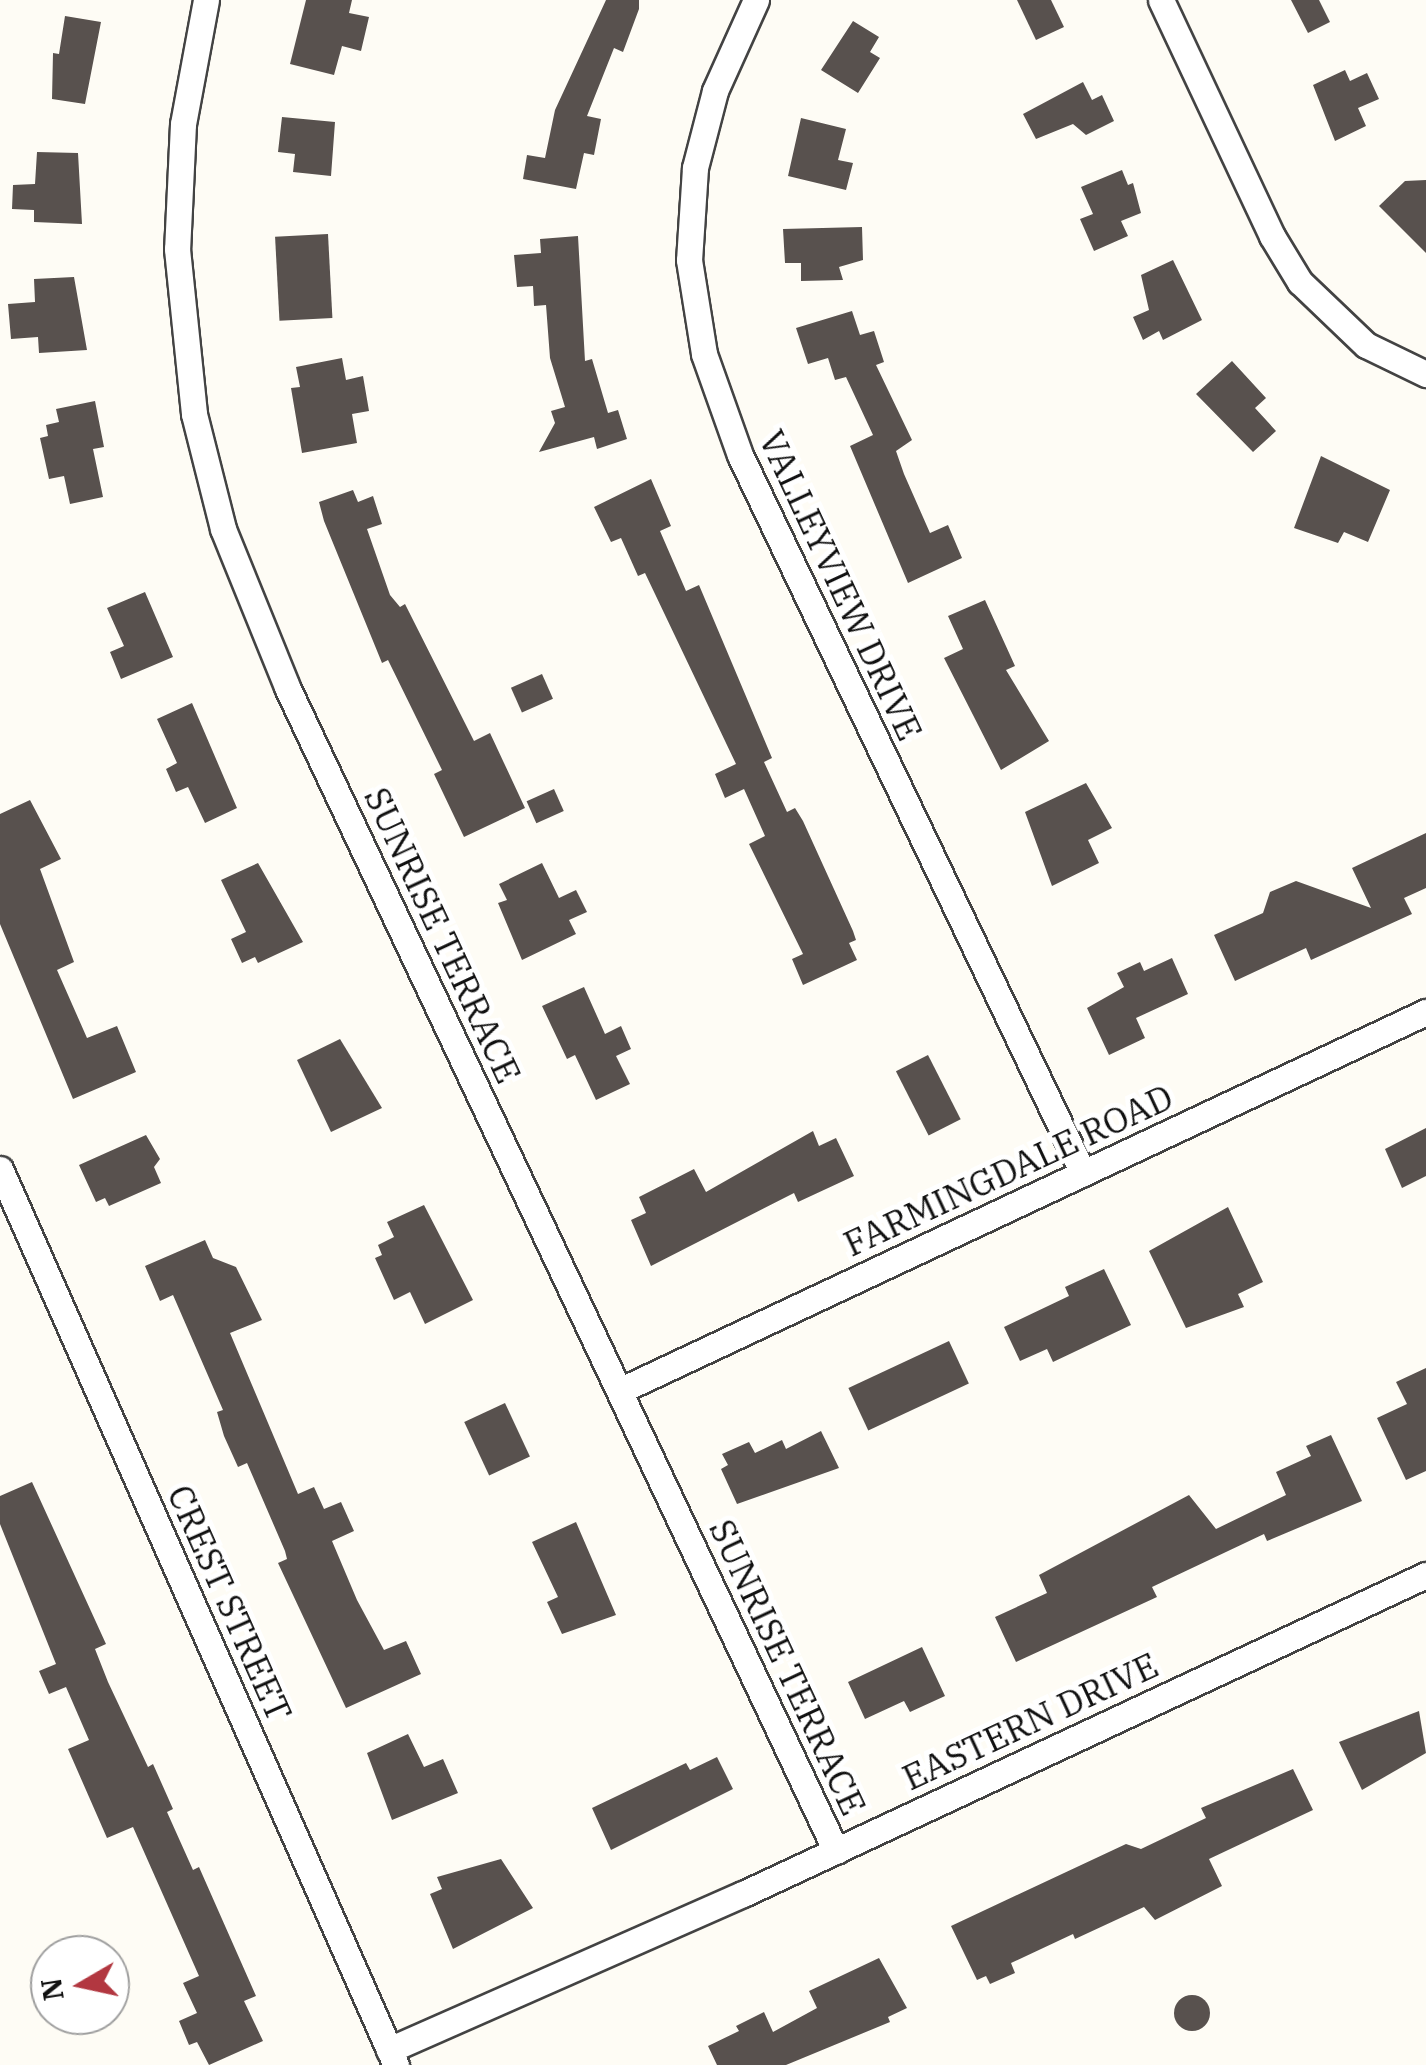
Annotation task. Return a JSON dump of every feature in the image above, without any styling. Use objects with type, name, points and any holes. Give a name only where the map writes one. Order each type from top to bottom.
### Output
[{"type":"street","name":"SUNRISE TERRACE","points":[[206,0],[183,124],[177,250],[189,383],[214,502],[288,687],[836,1852]]},
{"type":"street","name":"VALLEYVIEW DRIVE","points":[[756,0],[715,92],[696,168],[688,260],[704,354],[740,455],[1083,1173]]},
{"type":"street","points":[[1160,0],[1291,269],[1351,334],[1426,374]]},
{"type":"street","name":"FARMINGDALE ROAD","points":[[619,1391],[1426,1012]]},
{"type":"street","name":"CREST STREET","points":[[0,1169],[392,2058]]},
{"type":"street","name":"EASTERN DRIVE","points":[[392,2058],[1426,1574]]},
{"type":"building","points":[[306,0],[352,0],[349,13],[369,17],[361,51],[342,46],[334,75],[290,64]]},
{"type":"building","points":[[606,0],[639,0],[639,9],[623,52],[614,48],[587,116],[601,119],[594,155],[584,153],[576,189],[523,179],[527,155],[545,158],[555,110]]},
{"type":"building","points":[[1017,0],[1051,0],[1064,27],[1036,40]]},
{"type":"building","points":[[1291,0],[1319,0],[1330,22],[1308,33]]},
{"type":"building","points":[[65,16],[101,22],[85,104],[52,99],[53,53],[59,54]]},
{"type":"building","points":[[853,21],[879,37],[870,52],[880,58],[858,93],[821,70]]},
{"type":"building","points":[[1345,70],[1350,81],[1367,73],[1379,99],[1358,108],[1366,126],[1335,141],[1313,85]]},
{"type":"building","points":[[1083,82],[1092,100],[1102,95],[1114,121],[1086,135],[1073,124],[1036,139],[1023,114]]},
{"type":"building","points":[[282,117],[335,122],[331,176],[293,172],[295,154],[278,152]]},
{"type":"building","points":[[801,118],[846,129],[838,160],[853,163],[846,190],[788,176]]},
{"type":"building","points":[[37,152],[78,153],[82,224],[34,222],[34,210],[12,209],[13,185],[35,184]]},
{"type":"building","points":[[1122,170],[1128,185],[1133,183],[1141,213],[1121,221],[1128,236],[1094,251],[1080,219],[1093,214],[1081,187]]},
{"type":"building","points":[[1426,180],[1426,253],[1379,206],[1405,181]]},
{"type":"building","points":[[862,227],[863,260],[839,267],[843,280],[801,281],[801,263],[785,263],[783,229]]},
{"type":"building","points":[[328,234],[332,318],[279,321],[275,237]]},
{"type":"building","points":[[578,236],[585,361],[592,359],[608,413],[618,410],[627,439],[597,449],[594,437],[539,452],[555,423],[551,411],[565,407],[550,358],[546,305],[534,306],[533,286],[517,287],[514,255],[541,253],[540,239]]},
{"type":"building","points":[[1173,260],[1202,320],[1163,340],[1159,331],[1143,340],[1133,317],[1149,310],[1141,275]]},
{"type":"building","points":[[74,277],[87,350],[39,353],[38,337],[11,339],[8,304],[35,302],[34,279]]},
{"type":"building","points":[[852,311],[860,335],[874,331],[884,362],[876,365],[912,440],[896,451],[930,533],[948,525],[962,558],[908,583],[850,446],[873,435],[846,377],[835,380],[828,358],[808,364],[796,328]]},
{"type":"building","points":[[342,358],[346,380],[363,376],[369,411],[352,414],[357,443],[302,453],[291,388],[300,387],[296,367]]},
{"type":"building","points":[[1232,361],[1266,398],[1255,408],[1276,431],[1253,452],[1196,394]]},
{"type":"building","points":[[95,401],[104,447],[93,449],[103,497],[70,504],[64,476],[49,479],[40,438],[48,436],[46,425],[59,422],[56,409]]},
{"type":"building","points":[[1321,456],[1390,490],[1368,542],[1344,532],[1338,543],[1294,528]]},
{"type":"building","points":[[651,479],[671,526],[660,531],[686,591],[699,585],[772,758],[764,762],[787,812],[795,808],[803,821],[856,940],[849,943],[857,960],[803,985],[792,959],[803,954],[749,844],[765,836],[744,789],[725,798],[715,774],[736,764],[645,573],[638,576],[621,538],[611,542],[594,507]]},
{"type":"building","points":[[353,490],[358,502],[373,496],[382,524],[367,529],[390,595],[400,607],[405,604],[474,741],[490,733],[525,808],[464,837],[434,774],[442,770],[388,660],[382,663],[324,521],[319,502]]},
{"type":"building","points":[[145,592],[173,657],[121,679],[110,652],[124,646],[107,608]]},
{"type":"building","points":[[985,600],[1015,666],[1006,670],[1049,741],[1001,770],[944,658],[963,649],[948,616]]},
{"type":"building","points":[[542,674],[553,699],[522,712],[511,688]]},
{"type":"building","points":[[192,703],[237,808],[205,823],[188,787],[176,792],[166,769],[177,763],[157,719]]},
{"type":"building","points":[[1086,783],[1112,828],[1088,840],[1099,863],[1052,886],[1025,812]]},
{"type":"building","points":[[554,789],[564,811],[536,823],[527,801]]},
{"type":"building","points":[[30,800],[61,859],[40,869],[74,962],[57,970],[87,1038],[117,1026],[136,1072],[73,1099],[0,924],[0,814]]},
{"type":"building","points":[[1426,833],[1426,888],[1404,898],[1412,914],[1311,960],[1306,948],[1235,981],[1214,935],[1263,913],[1270,892],[1296,881],[1371,908],[1352,868]]},
{"type":"building","points":[[258,863],[303,942],[258,963],[255,957],[242,963],[231,939],[246,932],[221,880]]},
{"type":"building","points":[[542,863],[559,898],[576,890],[587,912],[569,920],[576,934],[522,960],[498,903],[507,900],[499,884]]},
{"type":"building","points":[[1172,958],[1188,994],[1136,1018],[1145,1038],[1109,1055],[1087,1008],[1124,987],[1117,973],[1140,962],[1144,971]]},
{"type":"building","points":[[584,987],[605,1034],[621,1026],[631,1049],[616,1056],[630,1084],[596,1100],[575,1055],[567,1059],[542,1006]]},
{"type":"building","points":[[340,1039],[382,1108],[331,1132],[297,1060]]},
{"type":"building","points":[[928,1055],[961,1119],[929,1135],[896,1071]]},
{"type":"building","points":[[1426,1128],[1426,1176],[1402,1188],[1385,1149]]},
{"type":"building","points":[[813,1131],[819,1146],[836,1138],[854,1176],[798,1202],[794,1193],[651,1266],[631,1220],[646,1213],[639,1197],[694,1169],[706,1192]]},
{"type":"building","points":[[146,1135],[160,1159],[154,1167],[161,1183],[109,1206],[105,1198],[96,1202],[79,1165]]},
{"type":"building","points":[[424,1205],[473,1300],[425,1324],[410,1292],[394,1300],[375,1258],[382,1255],[378,1245],[394,1237],[387,1222]]},
{"type":"building","points":[[1228,1207],[1263,1282],[1238,1294],[1244,1307],[1186,1328],[1149,1251]]},
{"type":"building","points":[[205,1240],[213,1258],[236,1267],[262,1320],[230,1333],[298,1494],[314,1487],[324,1509],[341,1502],[354,1531],[332,1541],[357,1600],[384,1650],[406,1641],[421,1674],[346,1708],[278,1563],[287,1559],[285,1551],[247,1463],[238,1467],[224,1436],[217,1412],[223,1410],[173,1295],[160,1301],[145,1266]]},
{"type":"building","points":[[1104,1269],[1131,1325],[1053,1362],[1047,1349],[1020,1361],[1004,1327],[1069,1296],[1065,1287]]},
{"type":"building","points":[[949,1341],[969,1384],[868,1431],[848,1388]]},
{"type":"building","points":[[1426,1368],[1426,1471],[1406,1480],[1377,1418],[1407,1404],[1396,1382]]},
{"type":"building","points":[[505,1403],[530,1456],[489,1475],[464,1422]]},
{"type":"building","points":[[821,1431],[839,1468],[737,1504],[721,1469],[728,1465],[722,1454],[749,1442],[755,1453],[782,1440],[786,1449]]},
{"type":"building","points":[[1331,1435],[1362,1501],[1267,1541],[1264,1534],[1152,1587],[1157,1597],[1016,1662],[995,1617],[1047,1593],[1039,1575],[1189,1495],[1216,1529],[1286,1495],[1276,1472],[1311,1456],[1306,1446]]},
{"type":"building","points":[[32,1482],[106,1644],[95,1649],[108,1682],[148,1767],[153,1764],[173,1809],[167,1812],[193,1870],[199,1867],[256,1996],[244,2001],[263,2041],[209,2065],[197,2042],[189,2045],[179,2021],[197,2013],[183,1983],[199,1976],[133,1827],[107,1838],[68,1749],[89,1740],[66,1687],[49,1694],[39,1671],[56,1664],[0,1524],[0,1496]]},
{"type":"building","points":[[576,1522],[616,1615],[562,1634],[547,1602],[558,1597],[532,1542]]},
{"type":"building","points":[[922,1647],[945,1696],[910,1712],[904,1701],[865,1719],[848,1682]]},
{"type":"building","points":[[1419,1711],[1426,1753],[1362,1790],[1339,1742]]},
{"type":"building","points":[[408,1734],[424,1767],[443,1759],[458,1793],[392,1820],[367,1753]]},
{"type":"building","points":[[717,1757],[733,1789],[611,1850],[592,1808],[686,1763],[690,1770]]},
{"type":"building","points":[[1293,1769],[1313,1810],[1209,1859],[1222,1886],[1155,1920],[1144,1907],[1075,1939],[1073,1934],[1011,1963],[1015,1973],[990,1984],[986,1976],[977,1980],[951,1926],[1126,1844],[1141,1849],[1206,1818],[1201,1808]]},
{"type":"building","points":[[501,1859],[533,1908],[453,1949],[430,1894],[442,1889],[437,1877]]},
{"type":"building","points":[[879,1958],[907,2008],[888,2017],[890,2022],[786,2065],[717,2065],[708,2046],[739,2031],[736,2026],[764,2012],[773,2032],[817,2008],[809,1991]]},
{"type":"building","points":[[1192,1995],[1205,2000],[1210,2013],[1205,2026],[1192,2031],[1179,2026],[1174,2013],[1179,2000]]}]
